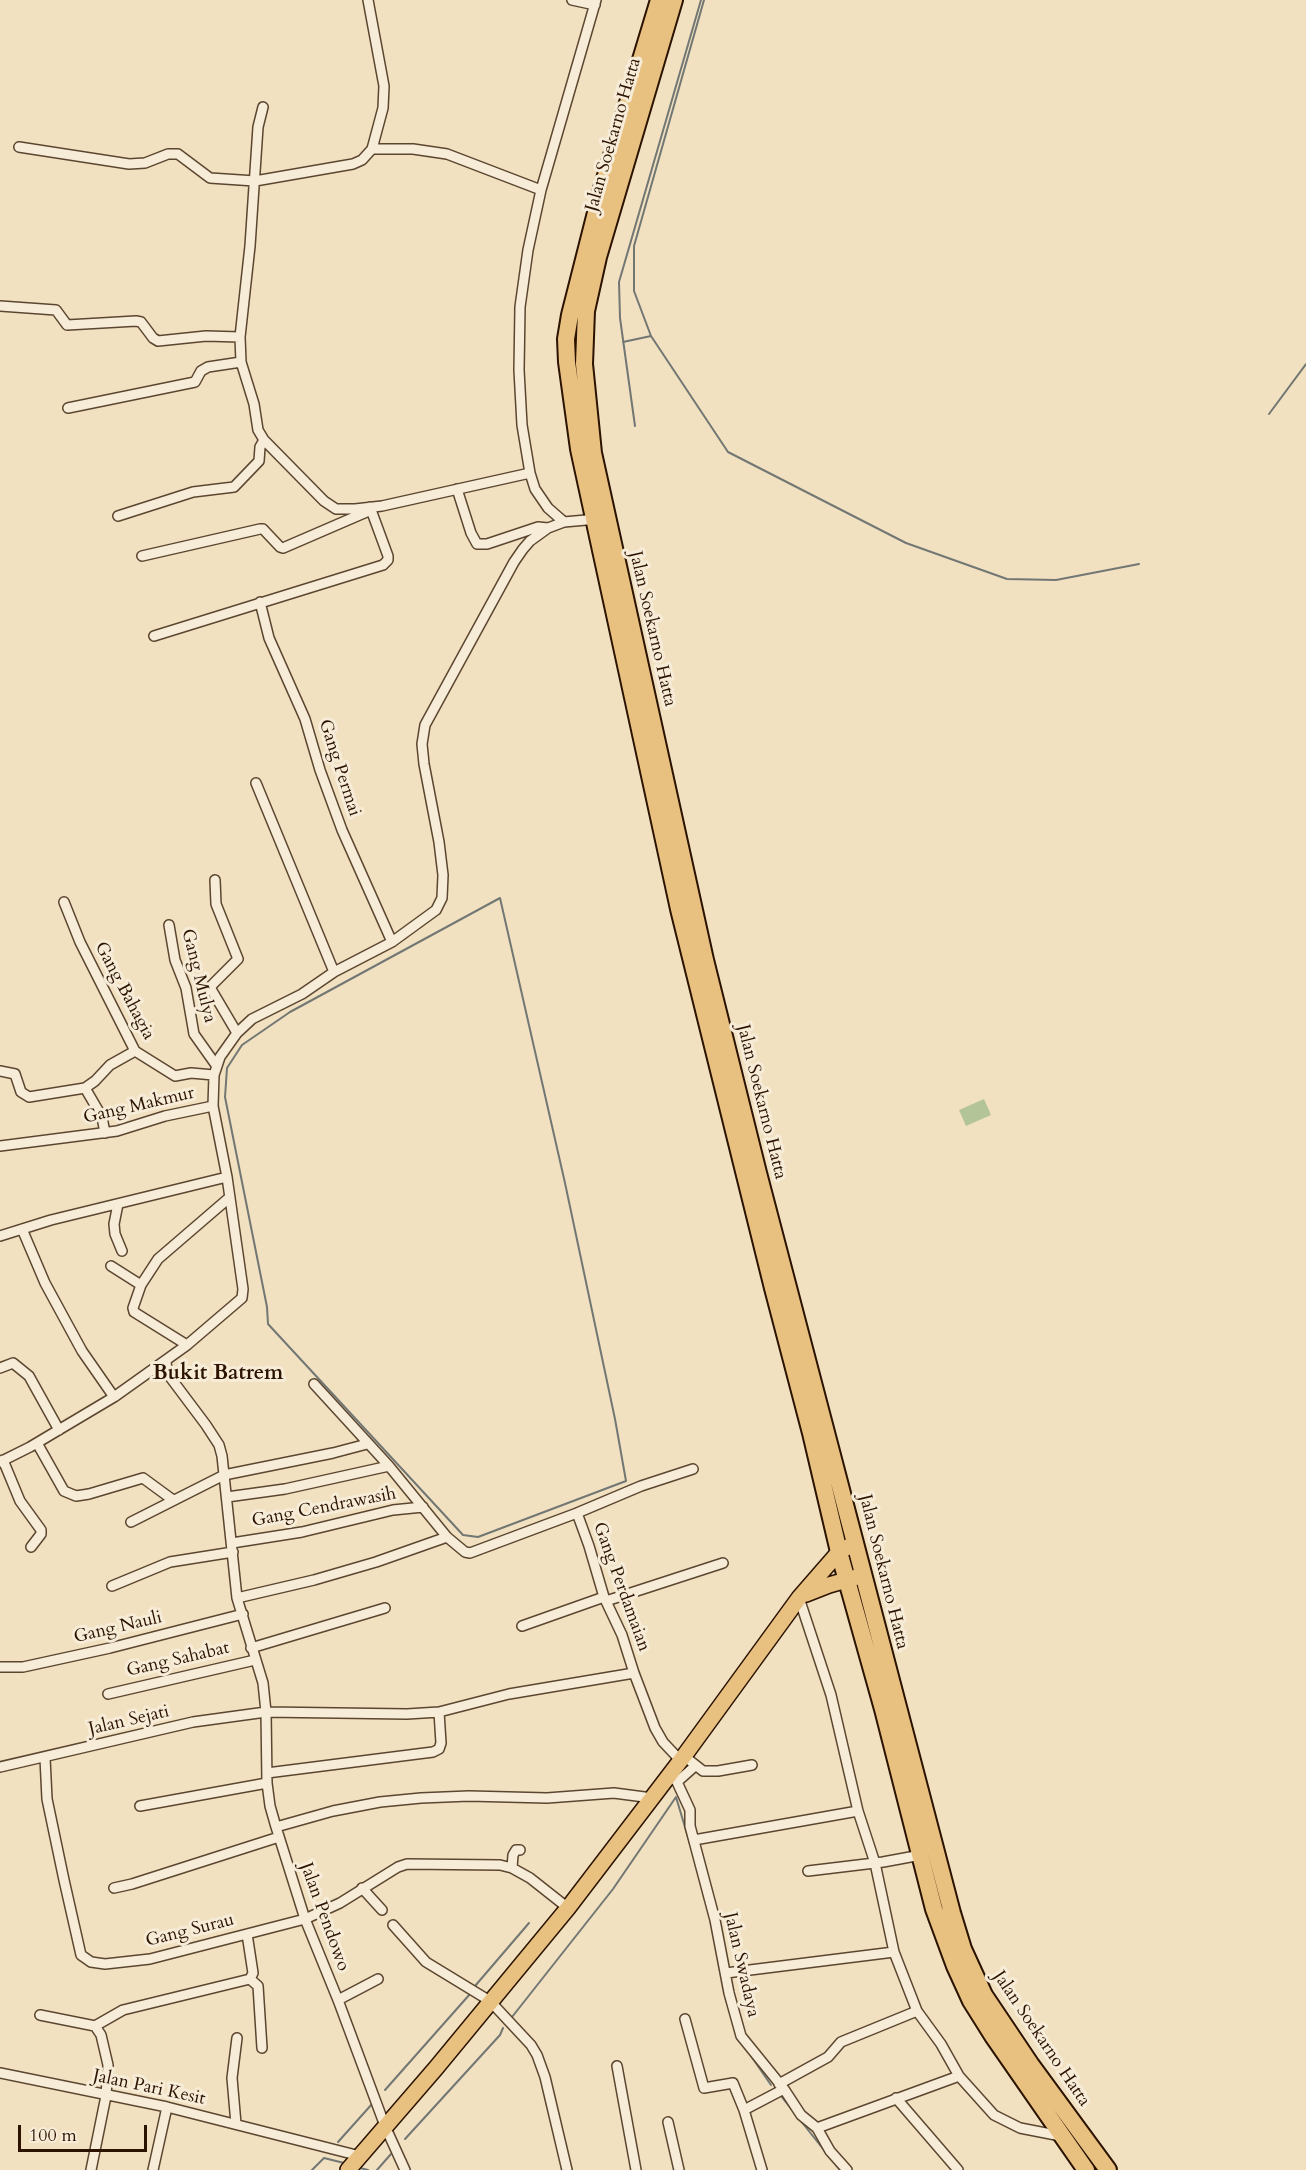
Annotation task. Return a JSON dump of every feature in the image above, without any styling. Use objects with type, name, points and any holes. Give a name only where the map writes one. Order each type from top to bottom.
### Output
[{"type":"highway","name":"Jalan Soekarno Hatta","points":[[659,0],[591,230],[575,293],[566,339],[574,422],[602,518],[708,971],[758,1173],[855,1543],[855,1577],[877,1687],[934,1909],[955,1966],[972,2001],[993,2036],[1086,2170]]},
{"type":"highway","name":"Jalan Soekarno Hatta","points":[[674,0],[598,257],[586,310],[584,364],[602,518],[680,909],[839,1552],[855,1577],[963,1949],[984,1995],[1031,2065],[1108,2170]]},
{"type":"main road","points":[[348,2170],[436,2068],[568,1908],[652,1798],[674,1778],[800,1597],[839,1552],[855,1543]]},
{"type":"main road","points":[[800,1597],[855,1577]]},
{"type":"street","points":[[19,147],[129,164],[145,163],[168,154],[178,154],[210,178],[255,181],[353,164],[362,160],[372,149],[383,108],[384,86],[368,0]]},
{"type":"street","points":[[564,522],[548,508],[535,489],[530,473],[519,370],[520,307],[528,250],[541,190],[596,2],[572,0]]},
{"type":"street","points":[[263,107],[258,127],[250,246],[240,337],[241,362],[251,393],[258,430],[264,440],[336,509],[370,509],[530,473]]},
{"type":"street","points":[[372,149],[413,149],[447,154],[541,190]]},
{"type":"street","points":[[0,306],[56,310],[59,311],[67,325],[141,322],[153,339],[158,341],[206,336],[240,337]]},
{"type":"street","points":[[68,408],[195,382],[203,369],[241,362]]},
{"type":"street","points":[[118,516],[193,492],[234,487],[259,461],[260,447],[264,440]]},
{"type":"street","points":[[457,489],[471,533],[477,544],[487,544],[538,527],[548,528]]},
{"type":"street","points":[[142,556],[260,529],[283,548],[370,509]]},
{"type":"street","points":[[154,636],[386,563],[388,556],[370,509]]},
{"type":"street","points":[[31,1547],[41,1534],[40,1530],[20,1501],[1,1461],[33,1445],[114,1397],[187,1345],[239,1302],[243,1294],[227,1177],[213,1106],[215,1070],[220,1057],[237,1033],[252,1019],[302,994],[334,972],[392,942],[436,910],[442,898],[443,874],[424,764],[425,725],[514,562],[530,541],[548,528],[564,522],[602,518]]},
{"type":"street","name":"Gang Permai","points":[[260,602],[269,638],[305,719],[320,770],[342,830],[392,942]]},
{"type":"street","points":[[256,783],[334,972]]},
{"type":"street","points":[[215,880],[216,904],[238,959],[212,985],[211,989],[237,1033]]},
{"type":"street","name":"Gang Bahagia","points":[[64,902],[80,942],[135,1052],[175,1076],[215,1070]]},
{"type":"street","name":"Gang Mulya","points":[[169,924],[175,960],[186,988],[195,1034],[215,1070]]},
{"type":"street","points":[[0,1071],[15,1074],[21,1092],[29,1097],[85,1088],[110,1065],[135,1052]]},
{"type":"street","points":[[85,1088],[102,1117],[105,1133]]},
{"type":"street","name":"Gang Makmur","points":[[0,1146],[105,1133],[213,1106]]},
{"type":"street","points":[[0,1236],[51,1220],[227,1177]]},
{"type":"street","points":[[187,1345],[134,1312],[133,1308],[141,1286],[158,1259],[230,1197]]},
{"type":"street","points":[[118,1204],[114,1224],[115,1234],[122,1251]]},
{"type":"street","points":[[22,1229],[45,1283],[82,1351],[114,1397]]},
{"type":"street","points":[[111,1266],[141,1286]]},
{"type":"street","name":"Jalan Pendowo","points":[[166,1360],[167,1373],[219,1445],[225,1474],[237,1598],[263,1683],[266,1712],[267,1783],[277,1832],[305,1919],[385,2126],[405,2170]]},
{"type":"street","points":[[0,1368],[13,1363],[28,1376],[59,1430]]},
{"type":"street","points":[[314,1384],[389,1466],[447,1537],[470,1553],[641,1486],[693,1469]]},
{"type":"street","points":[[131,1521],[225,1474],[367,1444]]},
{"type":"street","points":[[33,1445],[46,1461],[64,1491],[76,1496],[143,1478],[173,1500]]},
{"type":"street","points":[[227,1497],[285,1489],[389,1466]]},
{"type":"street","name":"Gang Cendrawasih","points":[[112,1586],[170,1562],[393,1510],[423,1507]]},
{"type":"street","name":"Gang Perdamaian","points":[[577,1513],[590,1546],[605,1599],[622,1635],[634,1673],[663,1742],[687,1761]]},
{"type":"street","points":[[237,1598],[314,1581],[447,1537]]},
{"type":"street","points":[[522,1626],[723,1563]]},
{"type":"street","points":[[800,1597],[831,1695],[894,1952],[917,2011],[941,2044],[960,2076],[994,2115],[1020,2127],[1063,2137],[1079,2130]]},
{"type":"street","points":[[251,1648],[385,1608]]},
{"type":"street","name":"Gang Nauli","points":[[0,1667],[23,1666],[110,1648],[243,1614]]},
{"type":"street","name":"Gang Sahabat","points":[[108,1694],[255,1659]]},
{"type":"street","points":[[266,1712],[407,1714],[439,1712],[509,1694],[634,1673]]},
{"type":"street","name":"Jalan Sejati","points":[[0,1767],[193,1722],[266,1712]]},
{"type":"street","points":[[267,1773],[433,1752],[439,1749],[441,1743],[439,1712]]},
{"type":"street","name":"Gang Surau","points":[[45,1758],[49,1809],[63,1880],[83,1958],[91,1962],[105,1964],[134,1962],[305,1919],[340,1903],[398,1867],[407,1864],[500,1865],[512,1868]]},
{"type":"street","points":[[687,1761],[703,1771],[752,1765]]},
{"type":"street","name":"Jalan Swadaya","points":[[674,1778],[690,1810],[690,1826],[741,2036],[782,2086],[801,2115],[817,2128],[830,2151],[847,2170]]},
{"type":"street","points":[[140,1806],[267,1783]]},
{"type":"street","points":[[114,1888],[132,1884],[352,1807],[380,1802],[469,1796],[547,1798],[614,1793],[652,1798]]},
{"type":"street","points":[[694,1840],[858,1811]]},
{"type":"street","points":[[520,1850],[516,1850],[513,1855],[512,1868],[530,1878],[568,1908]]},
{"type":"street","points":[[808,1871],[921,1855]]},
{"type":"street","points":[[362,1888],[382,1910]]},
{"type":"street","points":[[393,1925],[426,1962],[490,2001],[531,2045],[545,2077],[567,2170]]},
{"type":"street","points":[[40,2015],[95,2026],[123,2010],[250,1979],[253,1973],[247,1934]]},
{"type":"street","points":[[726,1972],[894,1952]]},
{"type":"street","points":[[250,1979],[258,1986],[262,2048]]},
{"type":"street","points":[[338,2000],[378,1979]]},
{"type":"street","points":[[744,2110],[828,2057],[841,2042],[917,2011]]},
{"type":"street","points":[[685,2019],[704,2088],[733,2083],[744,2110],[762,2170]]},
{"type":"street","points":[[91,2170],[106,2096],[108,2065],[100,2035],[95,2026]]},
{"type":"street","points":[[236,2124],[232,2078],[237,2038]]},
{"type":"street","points":[[617,2066],[636,2170]]},
{"type":"street","name":"Jalan Pari Kesit","points":[[0,2073],[167,2107],[360,2156]]},
{"type":"street","points":[[817,2128],[960,2076]]},
{"type":"street","points":[[896,2098],[958,2170]]},
{"type":"street","points":[[153,2170],[167,2107]]},
{"type":"street","points":[[668,2122],[679,2170]]},
{"type":"green space","points":[[984,1099],[991,1115],[966,1126],[959,1110]]},
{"type":"waterway","points":[[635,426],[620,318],[619,282],[701,0]]},
{"type":"waterway","points":[[704,0],[634,246],[634,291],[651,336],[728,452],[906,543],[1007,579],[1056,580],[1139,564]]},
{"type":"waterway","points":[[623,342],[651,336]]},
{"type":"waterway","points":[[1269,414],[1306,364]]},
{"type":"waterway","points":[[500,898],[565,1183],[626,1481],[478,1537],[463,1535],[268,1324],[267,1307],[225,1097],[227,1068],[242,1045],[290,1012],[500,898]]},
{"type":"waterway","points":[[512,2017],[613,1889],[676,1797],[690,1844]]},
{"type":"waterway","points":[[475,1986],[529,1923]]},
{"type":"waterway","points":[[385,2090],[470,1994]]},
{"type":"waterway","points":[[405,2139],[500,2035],[503,2028]]},
{"type":"waterway","points":[[751,2056],[771,2085]]},
{"type":"waterway","points":[[781,2096],[840,2170]]},
{"type":"waterway","points":[[338,2142],[372,2104]]},
{"type":"waterway","points":[[377,2170],[391,2154]]},
{"type":"waterway","points":[[312,2170],[324,2158],[344,2163]]},
{"type":"waterway","points":[[360,2168],[368,2170]]},
{"type":"district","name":"Bukit Batrem","points":[[218,1374]]}]
